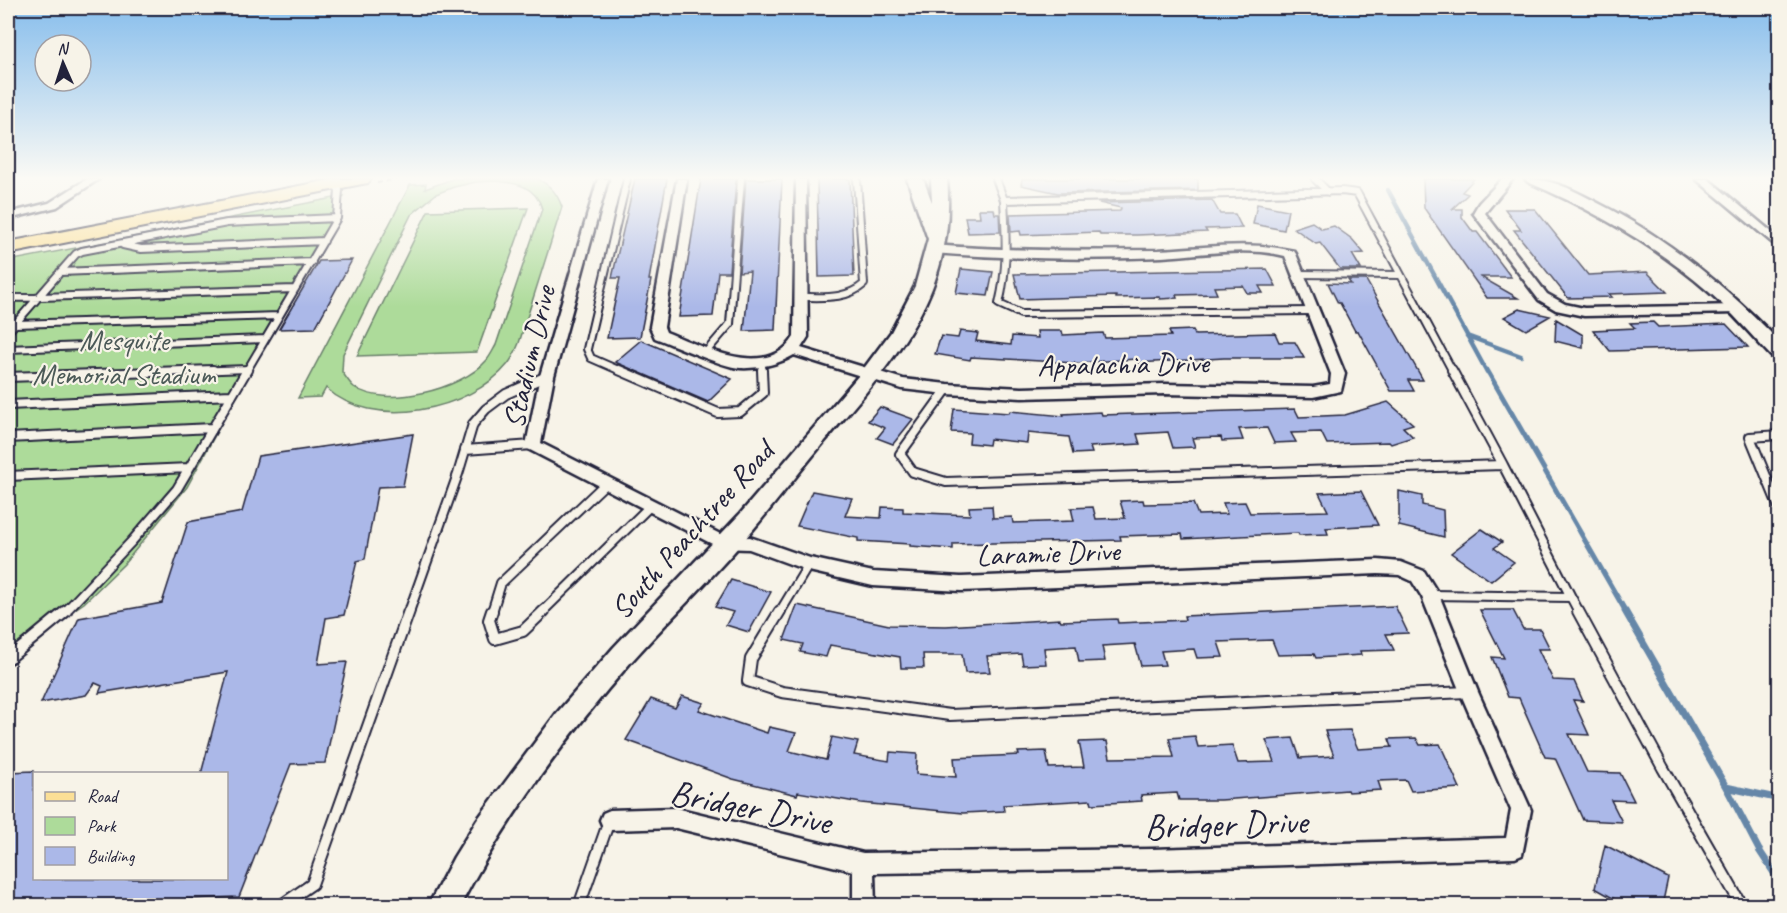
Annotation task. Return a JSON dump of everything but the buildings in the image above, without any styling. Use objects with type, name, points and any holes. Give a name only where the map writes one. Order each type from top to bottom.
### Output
[{"type":"main road","points":[[8,232],[63,222]]},
{"type":"main road","points":[[8,248],[138,222]]},
{"type":"main road","points":[[929,222],[934,245]]},
{"type":"main road","name":"South Peachtree Road","points":[[443,906],[509,794],[615,664],[726,544],[870,375],[909,318],[925,284],[938,222]]},
{"type":"main road","points":[[1620,222],[1652,241],[1703,278],[1738,309],[1779,354]]},
{"type":"street","name":"Stadium Drive","points":[[591,222],[547,376],[532,445],[726,544]]},
{"type":"street","points":[[675,222],[657,327],[660,335],[739,364],[762,362],[781,357],[793,350],[801,337],[801,222]]},
{"type":"street","points":[[1486,222],[1543,297],[1561,307],[1584,312],[1738,309]]},
{"type":"street","points":[[1751,222],[1779,246]]},
{"type":"street","points":[[934,245],[1007,253]]},
{"type":"street","name":"Appalachia Drive","points":[[793,350],[902,384],[947,389],[1022,393],[1165,389],[1313,392],[1336,388],[1338,374],[1290,254],[1264,248],[1163,253],[1007,253]]},
{"type":"street","name":"Laramie Drive","points":[[726,544],[750,543],[809,564],[873,579],[961,584],[1378,567]]},
{"type":"street","name":"Bridger Drive","points":[[610,820],[676,818],[863,863],[1140,859],[1515,848],[1521,810],[1469,692],[1430,595],[1418,576],[1401,568],[1378,567]]},
{"type":"street","points":[[863,863],[864,906]]},
{"type":"lane","points":[[8,332],[76,254],[82,251],[238,222]]},
{"type":"lane","points":[[8,659],[66,611],[177,489],[335,222]]},
{"type":"lane","points":[[617,222],[587,349],[591,358],[718,412],[740,412],[763,393],[762,362]]},
{"type":"lane","points":[[706,352],[730,324],[738,222]]},
{"type":"lane","points":[[801,297],[850,294],[858,291],[864,284],[860,222]]},
{"type":"lane","points":[[1005,222],[1006,273],[999,304],[1021,314],[1311,310]]},
{"type":"lane","points":[[1372,222],[1663,768],[1742,906]]},
{"type":"lane","points":[[119,244],[141,249],[324,241]]},
{"type":"lane","points":[[60,272],[312,262]]},
{"type":"lane","points":[[1297,274],[1401,275]]},
{"type":"lane","points":[[8,298],[296,289]]},
{"type":"lane","points":[[15,324],[279,316]]},
{"type":"lane","points":[[8,349],[265,339]]},
{"type":"lane","points":[[8,377],[247,369]]},
{"type":"lane","points":[[280,906],[312,884],[472,425],[502,396],[547,376]]},
{"type":"lane","points":[[947,389],[900,454],[913,472],[946,482],[1503,465]]},
{"type":"lane","points":[[8,405],[231,395]]},
{"type":"lane","points":[[8,438],[212,428]]},
{"type":"lane","points":[[1779,435],[1750,437],[1779,510]]},
{"type":"lane","points":[[465,450],[532,445]]},
{"type":"lane","points":[[8,476],[189,468]]},
{"type":"lane","points":[[606,483],[501,583],[489,620],[495,639],[524,631],[650,506]]},
{"type":"lane","points":[[809,564],[751,659],[748,681],[782,692],[950,715],[1469,692]]},
{"type":"lane","points":[[1430,595],[1571,597]]},
{"type":"lane","points":[[579,906],[610,820]]},
{"type":"green space","name":"Mesquite Memorial Stadium","points":[[212,222],[330,222],[187,487],[124,564],[84,603],[47,628],[8,663],[8,261]]},
{"type":"green space","points":[[391,222],[408,222],[343,354],[342,372],[354,387],[368,393],[385,396],[423,393],[442,387],[475,371],[489,358],[496,345],[538,222],[557,222],[519,343],[508,364],[491,380],[470,394],[446,404],[420,410],[394,412],[369,409],[346,401],[326,388],[321,397],[298,398]]},
{"type":"green space","points":[[423,222],[523,222],[477,352],[357,356]]},
{"type":"waterway","points":[[1405,222],[1468,336]]},
{"type":"waterway","points":[[1468,336],[1521,356]]},
{"type":"waterway","points":[[1468,336],[1487,372]]},
{"type":"waterway","points":[[1487,370],[1626,612]]},
{"type":"waterway","points":[[1625,611],[1726,787]]},
{"type":"waterway","points":[[1726,787],[1780,799]]},
{"type":"waterway","points":[[1726,787],[1759,850],[1780,882]]}]
